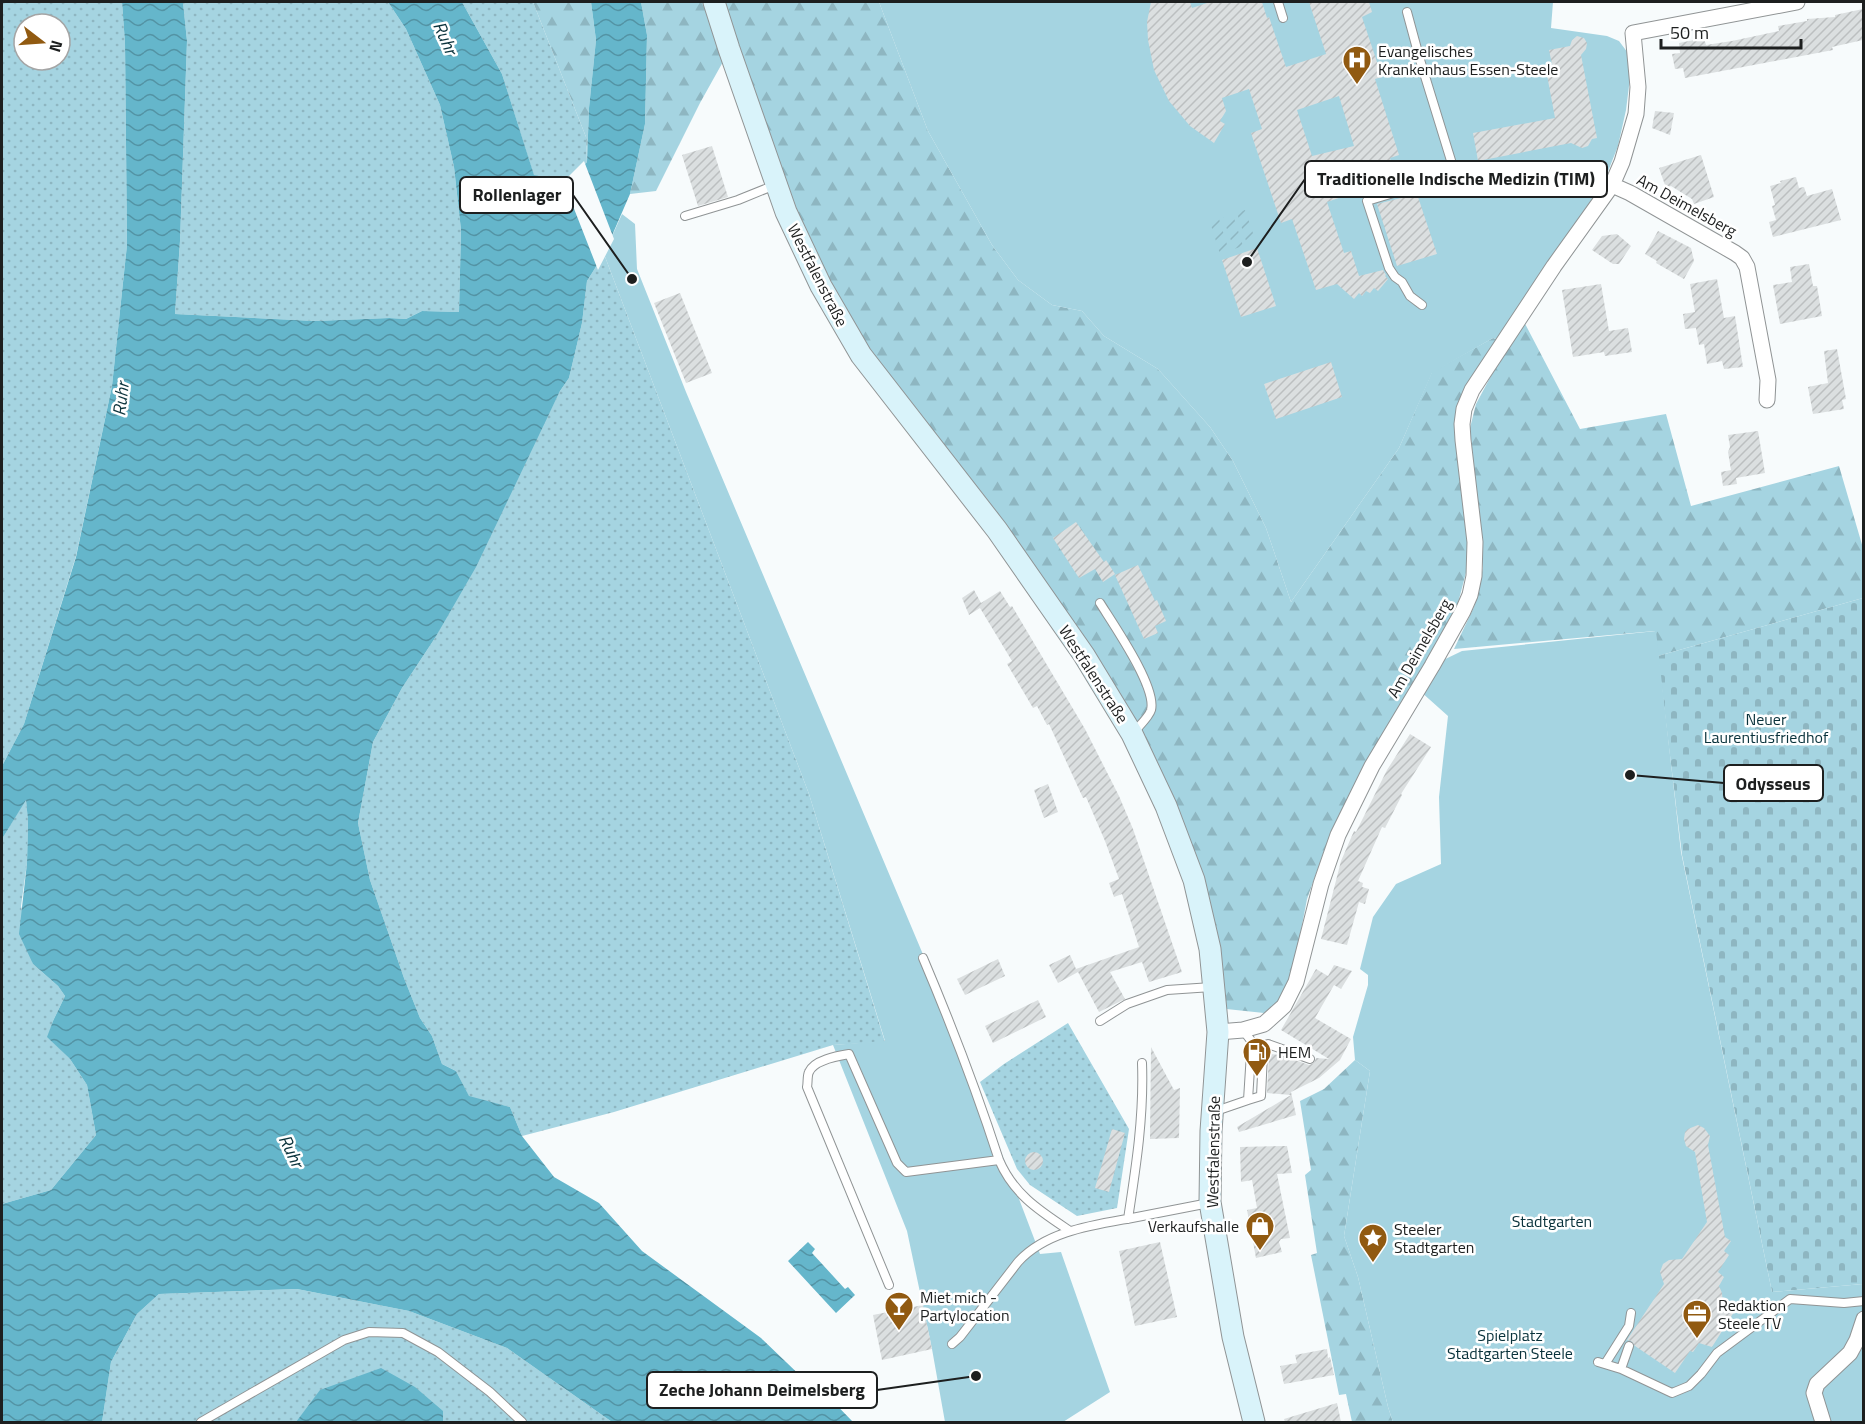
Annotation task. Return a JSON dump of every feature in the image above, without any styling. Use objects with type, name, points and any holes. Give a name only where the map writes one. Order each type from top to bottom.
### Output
[{"type":"main road","name":"Westfalenstraße","points":[[714,2],[786,212],[821,286],[861,355],[1025,568],[1084,655],[1132,734],[1166,806],[1194,880],[1210,950],[1218,1032],[1212,1113],[1210,1202],[1233,1337],[1254,1422]]},
{"type":"street","name":"Am Deimelsberg","points":[[1218,1032],[1243,1030],[1264,1024],[1284,1006],[1296,982],[1321,884],[1338,835],[1372,766],[1432,666],[1470,595],[1474,576],[1475,542],[1462,432],[1464,409],[1472,390],[1554,266],[1612,185],[1622,162],[1636,114],[1638,87],[1633,33],[1797,2]]},
{"type":"street","name":"Am Deimelsberg","points":[[1612,185],[1630,193],[1742,258],[1747,267],[1768,380],[1767,400]]},
{"type":"street","points":[[1823,1422],[1814,1393],[1817,1384],[1850,1353],[1863,1320]]},
{"type":"lane","points":[[1278,2],[1283,18]]},
{"type":"lane","points":[[1407,12],[1457,180],[1440,179],[1366,201],[1389,268],[1402,282],[1410,296],[1422,305]]},
{"type":"lane","points":[[685,216],[738,200],[776,184]]},
{"type":"lane","points":[[1100,603],[1129,649],[1151,694],[1151,711],[1132,734]]},
{"type":"lane","points":[[922,958],[946,1014],[1006,1176],[1031,1204],[1070,1231]]},
{"type":"lane","points":[[1100,1020],[1127,1004],[1167,990],[1214,987]]},
{"type":"lane","points":[[1212,1113],[1261,1096],[1263,1054],[1243,1030]]},
{"type":"lane","points":[[1257,1048],[1268,1044],[1310,1059]]},
{"type":"lane","points":[[888,1285],[807,1088],[808,1072],[815,1064],[849,1054],[897,1163],[906,1172],[999,1161]]},
{"type":"lane","points":[[1128,1218],[1140,1138],[1143,1094],[1142,1063]]},
{"type":"lane","points":[[952,1344],[1025,1255],[1038,1245],[1070,1231],[1210,1202]]},
{"type":"lane","points":[[1631,1313],[1629,1326],[1602,1363],[1621,1369],[1672,1393],[1689,1386],[1717,1353],[1790,1299],[1844,1303],[1863,1301]]},
{"type":"lane","points":[[201,1422],[344,1340],[369,1332],[403,1333],[438,1352],[490,1392],[522,1422]]},
{"type":"lane","points":[[1621,1369],[1629,1346]]},
{"type":"green space","points":[[2,2],[122,2],[125,43],[127,245],[112,386],[76,556],[24,724],[2,766]]},
{"type":"green space","points":[[183,2],[388,2],[406,29],[440,105],[454,167],[461,230],[459,312],[422,311],[406,319],[315,321],[175,314],[187,41]]},
{"type":"green space","points":[[462,2],[533,2],[586,137],[587,162],[568,182],[534,176],[502,74]]},
{"type":"green space","points":[[533,2],[591,2],[596,40],[589,108],[587,162],[586,137]]},
{"type":"green space","points":[[641,2],[713,2],[729,51],[656,191],[630,194],[645,124],[647,35]]},
{"type":"green space","points":[[717,2],[879,2],[928,131],[992,245],[1018,280],[1052,305],[1082,311],[1104,336],[1158,369],[1210,427],[1233,461],[1266,528],[1291,602],[1399,448],[1432,372],[1493,338],[1500,340],[1462,409],[1470,516],[1468,565],[1458,603],[1328,840],[1307,899],[1289,993],[1264,1013],[1217,1008],[1210,949],[1133,734],[822,286]]},
{"type":"green space","points":[[879,2],[1553,2],[1551,28],[1607,36],[1619,41],[1628,53],[1630,78],[1618,146],[1605,179],[1554,264],[1500,340],[1493,338],[1432,373],[1399,448],[1291,602],[1266,528],[1233,461],[1210,427],[1158,369],[1104,336],[1082,311],[1052,305],[1018,280],[992,245],[928,131]]},
{"type":"green space","points":[[1245,210],[1256,242],[1247,244],[1237,213]]},
{"type":"green space","points":[[622,214],[635,224],[637,269],[686,392],[954,1028],[1040,1254],[1061,1252],[1110,1392],[1063,1422],[945,1422],[907,1231],[833,1045],[885,1041],[809,794],[604,254]]},
{"type":"green space","points":[[1233,215],[1243,246],[1234,249],[1223,218]]},
{"type":"green space","points":[[1219,219],[1229,251],[1220,254],[1210,222]]},
{"type":"green space","points":[[604,254],[809,794],[885,1042],[833,1045],[614,1112],[522,1136],[510,1107],[469,1097],[456,1071],[442,1064],[432,1036],[420,1018],[404,978],[370,880],[358,823],[373,742],[402,688],[435,638],[560,391],[569,378],[582,323],[587,281]]},
{"type":"green space","points":[[1522,318],[1580,429],[1666,414],[1691,506],[1839,466],[1863,548],[1863,598],[1658,656],[1655,631],[1454,649],[1474,607],[1483,568],[1470,428],[1476,404]]},
{"type":"green space","name":"Neuer Laurentiusfriedhof","points":[[1863,598],[1863,1284],[1772,1292],[1682,855],[1658,656]]},
{"type":"green space","name":"Stadtgarten","points":[[1656,631],[1681,852],[1772,1292],[1863,1284],[1863,1422],[1825,1422],[1818,1374],[1821,1422],[1393,1422],[1358,1277],[1344,1236],[1370,1071],[1355,1060],[1353,1037],[1368,985],[1368,975],[1360,969],[1373,917],[1396,884],[1441,864],[1439,797],[1448,716],[1420,691],[1435,664],[1462,651]]},
{"type":"green space","points":[[26,799],[27,863],[21,906],[33,964],[58,986],[65,996],[48,1037],[70,1059],[87,1085],[96,1135],[51,1190],[2,1204],[2,839]]},
{"type":"green space","points":[[1068,1023],[1129,1129],[1117,1208],[1077,1216],[1030,1185],[1017,1169],[980,1082]]},
{"type":"green space","points":[[1355,1060],[1370,1071],[1344,1236],[1358,1277],[1393,1422],[1352,1422],[1346,1394],[1339,1395],[1311,1255],[1317,1253],[1305,1175],[1311,1170],[1300,1101],[1324,1089]]},
{"type":"green space","points":[[297,1289],[409,1311],[507,1348],[612,1422],[102,1422],[111,1362],[137,1314],[159,1294]]},
{"type":"water","name":"Ruhr","points":[[122,2],[183,2],[187,41],[175,314],[315,321],[406,319],[422,311],[459,312],[461,230],[454,167],[440,105],[406,29],[388,2],[462,2],[502,74],[534,175],[568,182],[587,162],[589,108],[596,40],[591,2],[641,2],[647,35],[645,124],[630,194],[604,254],[587,281],[582,323],[569,378],[560,391],[476,567],[435,638],[402,688],[373,742],[358,823],[370,880],[404,978],[420,1018],[432,1036],[442,1064],[456,1071],[469,1096],[510,1107],[522,1136],[554,1177],[599,1203],[642,1251],[761,1338],[810,1385],[818,1386],[853,1422],[612,1422],[507,1348],[409,1311],[297,1289],[159,1294],[137,1314],[111,1362],[102,1422],[2,1422],[2,1204],[51,1190],[96,1135],[87,1085],[70,1059],[47,1037],[65,996],[58,986],[33,964],[19,934],[27,863],[26,800],[2,839],[2,766],[24,724],[76,557],[112,386],[127,245],[125,43]]},
{"type":"water","points":[[808,1242],[815,1249],[812,1253],[845,1289],[848,1287],[855,1295],[836,1313],[788,1261]]},
{"type":"water","points":[[381,1368],[415,1387],[443,1411],[443,1422],[296,1422],[320,1390]]},
{"type":"pier","points":[[584,161],[614,239],[598,270],[562,178],[567,178]]},
{"type":"building","points":[[1151,2],[1190,2],[1192,8],[1210,2],[1262,2],[1286,67],[1326,54],[1309,2],[1369,2],[1372,12],[1362,17],[1382,77],[1375,79],[1399,155],[1390,158],[1399,185],[1373,193],[1371,187],[1327,202],[1344,253],[1351,251],[1359,276],[1383,270],[1386,275],[1388,279],[1378,291],[1374,288],[1370,293],[1366,291],[1362,296],[1359,293],[1354,299],[1337,284],[1316,290],[1292,219],[1281,223],[1251,133],[1262,129],[1249,89],[1222,98],[1226,111],[1220,121],[1225,124],[1214,143],[1190,126],[1169,101],[1154,70],[1147,22]],"holes":[[[1339,96],[1354,146],[1312,156],[1297,110]]]},
{"type":"building","points":[[1863,9],[1863,40],[1832,47],[1833,50],[1685,78],[1683,68],[1675,69],[1672,54],[1680,53],[1679,43],[1704,38],[1706,45],[1732,41],[1779,31],[1778,26],[1807,21],[1807,19],[1835,17],[1835,15]]},
{"type":"building","points":[[1577,36],[1584,38],[1587,43],[1581,55],[1597,138],[1592,139],[1588,146],[1582,148],[1571,143],[1478,161],[1473,133],[1555,118],[1547,75],[1554,74],[1549,50],[1570,46],[1572,40]]},
{"type":"building","points":[[1655,111],[1674,113],[1670,135],[1652,128]]},
{"type":"building","points":[[712,146],[728,197],[698,206],[682,155]]},
{"type":"building","points":[[1701,155],[1714,197],[1694,204],[1692,199],[1671,186],[1666,188],[1659,168]]},
{"type":"building","points":[[1796,177],[1799,188],[1804,187],[1807,196],[1832,189],[1841,220],[1773,237],[1769,222],[1776,220],[1770,186]]},
{"type":"building","points":[[1417,194],[1437,254],[1397,266],[1377,204]]},
{"type":"building","points":[[1658,231],[1691,248],[1694,261],[1684,279],[1645,254]]},
{"type":"building","points":[[1617,234],[1631,246],[1619,264],[1613,264],[1592,250],[1602,236]]},
{"type":"building","points":[[1257,248],[1276,306],[1241,317],[1222,260]]},
{"type":"building","points":[[1809,264],[1813,286],[1817,286],[1822,316],[1780,324],[1773,285],[1792,282],[1790,267]]},
{"type":"building","points":[[1717,279],[1724,318],[1735,316],[1743,367],[1724,369],[1722,361],[1707,364],[1704,344],[1699,345],[1696,328],[1685,329],[1683,314],[1695,312],[1690,284]]},
{"type":"building","points":[[1601,284],[1609,331],[1628,328],[1632,352],[1605,356],[1604,352],[1573,357],[1562,290]]},
{"type":"building","points":[[680,293],[712,373],[686,383],[654,303]]},
{"type":"building","points":[[1837,349],[1846,399],[1842,400],[1844,409],[1813,414],[1808,387],[1828,383],[1824,351]]},
{"type":"building","points":[[1331,362],[1342,397],[1276,419],[1264,384]]},
{"type":"building","points":[[1758,431],[1765,473],[1736,478],[1737,484],[1723,486],[1721,472],[1731,470],[1728,435]]},
{"type":"building","points":[[1076,522],[1115,574],[1103,582],[1095,569],[1079,578],[1053,538]]},
{"type":"building","points":[[1138,565],[1166,621],[1155,626],[1158,633],[1144,639],[1115,575]]},
{"type":"building","points":[[974,590],[981,603],[1000,591],[1010,607],[1012,606],[1085,729],[1133,829],[1182,972],[1149,982],[1142,962],[1110,972],[1125,999],[1099,1012],[1078,972],[1058,983],[1049,965],[1070,955],[1076,969],[1139,947],[1122,894],[1114,897],[1109,883],[1119,879],[1086,797],[1083,798],[1049,724],[1047,725],[1037,706],[1033,708],[1007,664],[1012,661],[980,608],[969,615],[962,598]]},
{"type":"building","points":[[1410,734],[1431,747],[1401,794],[1385,828],[1382,827],[1358,881],[1363,883],[1362,887],[1369,889],[1365,904],[1359,902],[1347,945],[1321,939],[1341,861],[1354,831],[1356,832],[1387,770]]},
{"type":"building","points":[[1048,784],[1058,812],[1044,818],[1034,790]]},
{"type":"building","points":[[998,959],[1005,976],[965,995],[957,979]]},
{"type":"building","points":[[1334,965],[1352,971],[1341,989],[1334,985],[1315,1018],[1351,1039],[1340,1060],[1319,1078],[1291,1092],[1296,1115],[1239,1132],[1237,1127],[1291,1095],[1267,1093],[1269,1054],[1281,1055],[1309,1065],[1314,1063],[1316,1058],[1329,1059],[1281,1030],[1316,969],[1328,976]]},
{"type":"building","points":[[1038,1000],[1046,1017],[993,1043],[985,1026]]},
{"type":"building","points":[[1151,1047],[1174,1090],[1180,1088],[1179,1138],[1150,1139]]},
{"type":"building","points":[[1698,1125],[1704,1128],[1710,1136],[1708,1145],[1725,1237],[1731,1241],[1724,1251],[1729,1255],[1718,1272],[1724,1277],[1719,1286],[1723,1304],[1734,1312],[1712,1347],[1699,1343],[1693,1352],[1690,1351],[1675,1373],[1627,1340],[1664,1284],[1660,1272],[1663,1264],[1669,1260],[1682,1259],[1707,1222],[1695,1152],[1686,1146],[1684,1139],[1688,1129]]},
{"type":"building","points":[[1112,1129],[1125,1133],[1109,1192],[1095,1188]]},
{"type":"building","points":[[1287,1146],[1292,1173],[1277,1174],[1290,1238],[1281,1239],[1279,1242],[1282,1252],[1256,1258],[1247,1210],[1257,1208],[1252,1180],[1241,1182],[1240,1147]]},
{"type":"building","points":[[1034,1152],[1040,1155],[1043,1161],[1040,1167],[1034,1170],[1028,1167],[1025,1161],[1028,1155]]},
{"type":"building","points":[[1160,1242],[1177,1317],[1135,1326],[1119,1251]]},
{"type":"building","name":"Miet mich - Partylocation","points":[[923,1305],[932,1349],[882,1360],[873,1315]]},
{"type":"building","points":[[1327,1349],[1334,1375],[1284,1384],[1280,1366],[1297,1363],[1295,1355]]},
{"type":"building","points":[[1337,1403],[1341,1422],[1285,1422],[1284,1419]]},
{"type":"place","name":"Evangelisches Krankenhaus Essen-Steele","points":[[1357,86]]},
{"type":"place","name":"Traditionelle Indische Medizin (TIM)","points":[[1247,262]]},
{"type":"place","name":"Rollenlager","points":[[632,279]]},
{"type":"place","name":"Odysseus","points":[[1630,775]]},
{"type":"place","name":"HEM","points":[[1257,1078]]},
{"type":"place","name":"Verkaufshalle","points":[[1260,1252]]},
{"type":"place","name":"Steeler Stadtgarten","points":[[1373,1264]]},
{"type":"place","name":"Miet mich - Partylocation","points":[[899,1332]]},
{"type":"place","name":"Redaktion Steele TV","points":[[1697,1340]]},
{"type":"place","name":"Zeche Johann Deimelsberg","points":[[976,1376]]},
{"type":"park label","name":"Spielplatz Stadtgarten Steele","points":[[1510,1344]]}]
